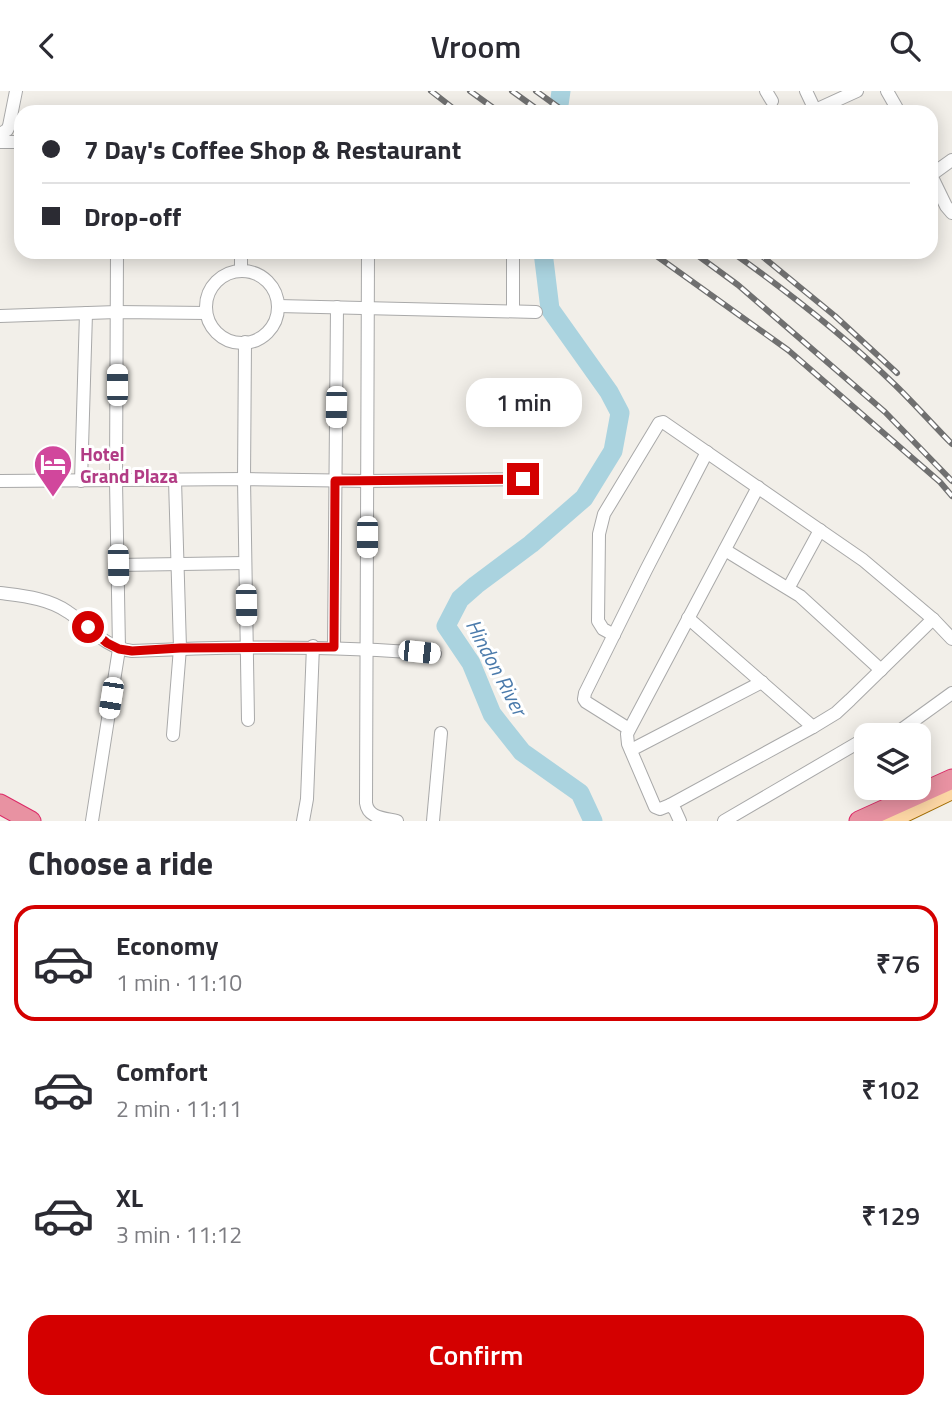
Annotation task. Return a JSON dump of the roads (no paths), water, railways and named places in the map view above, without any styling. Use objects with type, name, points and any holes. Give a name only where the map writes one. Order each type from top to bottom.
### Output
[{"type":"highway","points":[[859,821],[952,779]]},
{"type":"highway","points":[[0,804],[31,821]]},
{"type":"main road","points":[[890,821],[952,791]]},
{"type":"street","points":[[0,134],[9,126],[16,91]]},
{"type":"street","points":[[826,105],[857,91]]},
{"type":"street","points":[[938,189],[952,213]]},
{"type":"street","points":[[92,821],[119,649],[116,481],[117,259]]},
{"type":"street","points":[[241,259],[241,271]]},
{"type":"street","points":[[368,259],[367,810],[370,814],[397,821]]},
{"type":"street","points":[[513,259],[513,311]]},
{"type":"street","points":[[241,271],[262,277],[276,295],[278,306],[272,326],[265,334],[256,340],[235,342],[224,338],[209,323],[206,300],[218,279],[241,271]]},
{"type":"street","points":[[278,306],[536,312]]},
{"type":"street","points":[[334,647],[337,307]]},
{"type":"street","points":[[0,316],[117,312],[206,313]]},
{"type":"street","points":[[81,481],[86,313]]},
{"type":"street","points":[[245,342],[248,720]]},
{"type":"street","points":[[614,635],[603,629],[598,621],[599,534],[604,515],[659,423],[667,424],[863,560],[933,619],[952,639]]},
{"type":"street","points":[[629,729],[590,705],[584,699],[585,693],[707,452]]},
{"type":"street","points":[[0,481],[523,479]]},
{"type":"street","points":[[173,735],[180,648],[175,480]]},
{"type":"street","points":[[758,487],[629,729],[627,740],[655,807],[660,809],[670,805],[836,713],[933,619]]},
{"type":"street","points":[[789,587],[820,530]]},
{"type":"street","points":[[724,550],[789,587],[881,670]]},
{"type":"street","points":[[118,565],[245,563]]},
{"type":"street","points":[[0,593],[38,599],[60,607],[107,643],[132,651],[313,646],[435,654]]},
{"type":"street","points":[[688,618],[813,727]]},
{"type":"street","points":[[303,821],[307,799],[313,646]]},
{"type":"street","points":[[631,750],[762,682]]},
{"type":"street","points":[[911,723],[952,693]]},
{"type":"street","points":[[433,821],[441,733]]},
{"type":"street","points":[[724,821],[854,745]]},
{"type":"street","points":[[670,805],[680,821]]},
{"type":"waterway","name":"Hindon River","points":[[559,105],[561,91]]},
{"type":"waterway","name":"Hindon River","points":[[544,259],[550,309],[609,392],[620,413],[613,451],[584,498],[531,544],[460,599],[446,626],[471,663],[492,714],[522,752],[580,793],[593,821]]},
{"type":"railway","points":[[431,91],[449,105]]},
{"type":"railway","points":[[470,91],[489,105]]},
{"type":"railway","points":[[512,91],[531,105]]},
{"type":"railway","points":[[536,91],[555,105]]},
{"type":"railway","points":[[661,259],[788,350],[940,482],[952,496]]},
{"type":"railway","points":[[703,259],[738,285],[885,412],[952,481]]},
{"type":"railway","points":[[741,259],[854,347],[952,444]]},
{"type":"railway","points":[[766,259],[835,316],[897,373]]},
{"type":"place","name":"Hotel Grand Plaza","points":[[53,498]]}]
